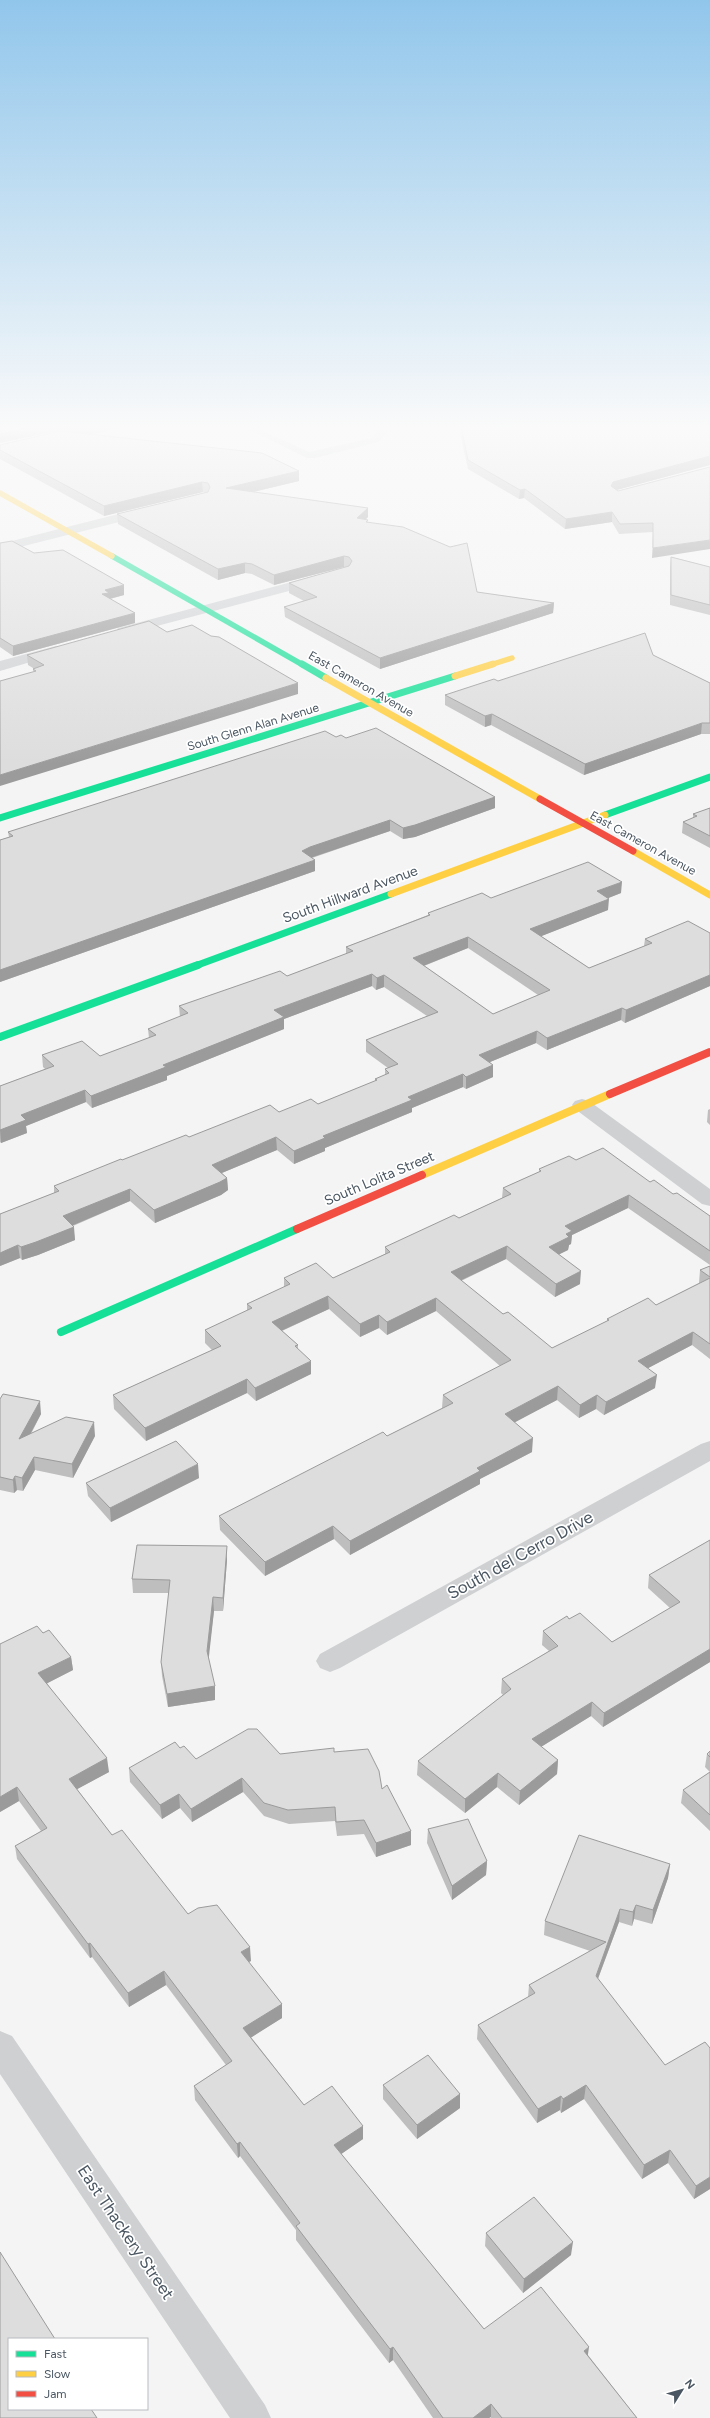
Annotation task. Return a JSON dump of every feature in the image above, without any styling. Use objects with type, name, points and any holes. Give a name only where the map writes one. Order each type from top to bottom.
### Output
[{"type":"street","points":[[0,548],[36,539]]},
{"type":"street","name":"East Cameron Avenue","points":[[81,539],[710,895]]},
{"type":"street","points":[[106,636],[330,576]]},
{"type":"street","points":[[0,666],[68,647]]},
{"type":"street","name":"South Glenn Alan Avenue","points":[[0,818],[512,658]]},
{"type":"street","name":"South Hillward Avenue","points":[[0,1037],[710,777]]},
{"type":"street","name":"South Lolita Street","points":[[61,1332],[582,1105],[710,1052]]},
{"type":"street","points":[[582,1105],[710,1199]]},
{"type":"street","name":"South del Cerro Drive","points":[[330,1661],[710,1450]]},
{"type":"street","name":"East Thackery Street","points":[[0,2046],[252,2418]]},
{"type":"building","points":[[163,539],[431,539],[450,547],[467,543],[477,592],[554,603],[380,658],[284,607],[317,597],[289,583],[349,566],[352,561],[349,557],[344,556],[274,575],[252,564],[245,563],[218,569]]},
{"type":"building","points":[[653,539],[710,539],[710,540],[653,548]]},
{"type":"building","points":[[12,541],[34,553],[63,550],[124,585],[105,590],[109,593],[102,594],[135,613],[13,646],[0,638],[0,543]]},
{"type":"building","points":[[671,557],[710,567],[710,605],[671,595]]},
{"type":"building","points":[[149,621],[167,632],[192,625],[211,636],[219,637],[298,683],[0,775],[0,681],[36,671],[33,669],[44,665],[27,655]]},
{"type":"building","points":[[645,633],[653,655],[710,683],[710,723],[702,723],[585,764],[492,714],[485,716],[445,695],[494,679],[498,681]]},
{"type":"building","points":[[376,728],[495,797],[415,825],[403,828],[390,820],[310,847],[302,851],[315,860],[0,970],[0,840],[13,836],[8,832],[325,731],[336,737],[341,735],[346,738]]},
{"type":"building","points":[[710,808],[710,836],[683,822],[697,816],[693,814]]},
{"type":"building","points":[[588,862],[622,882],[597,891],[609,899],[530,929],[589,968],[652,943],[645,939],[688,921],[710,933],[710,975],[626,1010],[622,1008],[547,1038],[537,1031],[479,1055],[493,1065],[466,1077],[463,1074],[408,1097],[412,1100],[323,1136],[325,1138],[294,1151],[276,1137],[212,1165],[227,1178],[154,1210],[130,1189],[63,1216],[74,1227],[21,1247],[18,1245],[0,1253],[0,1214],[59,1191],[54,1186],[121,1159],[122,1160],[186,1135],[189,1137],[270,1105],[279,1112],[311,1099],[318,1104],[377,1080],[375,1079],[389,1073],[385,1069],[398,1064],[366,1040],[438,1012],[384,975],[377,978],[372,974],[274,1010],[284,1017],[163,1065],[166,1067],[91,1096],[85,1090],[21,1115],[26,1120],[0,1130],[0,1086],[54,1066],[42,1055],[82,1041],[100,1056],[156,1035],[148,1029],[188,1013],[179,1006],[280,971],[287,976],[353,951],[346,947],[430,915],[428,913],[482,893],[491,898]],"holes":[[[468,937],[550,990],[493,1014],[413,958]]]},
{"type":"building","points":[[603,1148],[650,1182],[654,1180],[673,1194],[677,1193],[710,1216],[710,1251],[629,1195],[565,1226],[572,1231],[566,1234],[569,1237],[549,1247],[581,1271],[556,1284],[507,1246],[451,1272],[503,1314],[508,1312],[552,1348],[609,1320],[607,1319],[648,1298],[656,1305],[710,1278],[710,1344],[693,1332],[638,1361],[657,1375],[606,1402],[597,1395],[580,1405],[558,1386],[505,1414],[533,1438],[477,1468],[480,1471],[350,1541],[333,1526],[265,1562],[219,1516],[383,1432],[387,1436],[453,1403],[443,1395],[511,1360],[436,1298],[387,1322],[379,1315],[360,1324],[328,1296],[272,1322],[298,1345],[295,1346],[311,1361],[255,1388],[247,1379],[145,1428],[113,1395],[221,1346],[205,1330],[252,1308],[247,1304],[290,1284],[284,1278],[316,1263],[333,1278],[390,1252],[385,1247],[454,1215],[459,1218],[511,1194],[503,1188],[541,1171],[539,1169],[569,1156],[576,1160]]},
{"type":"building","points":[[710,1266],[710,1277],[700,1270]]},
{"type":"building","points":[[3,1394],[40,1401],[19,1439],[66,1417],[94,1422],[72,1464],[34,1457],[22,1478],[15,1476],[13,1480],[0,1477],[0,1399]]},
{"type":"building","points":[[176,1441],[198,1464],[110,1508],[86,1483]]},
{"type":"building","points":[[710,1540],[710,1649],[604,1713],[592,1702],[532,1739],[558,1760],[520,1791],[498,1773],[465,1799],[418,1761],[511,1689],[502,1679],[558,1646],[543,1631],[567,1616],[569,1619],[580,1613],[612,1642],[680,1602],[649,1575]]},
{"type":"building","points":[[137,1545],[227,1546],[223,1598],[213,1597],[207,1651],[215,1686],[167,1694],[161,1662],[170,1580],[132,1579]]},
{"type":"building","points":[[37,1626],[43,1633],[49,1630],[71,1657],[38,1673],[107,1758],[69,1779],[112,1835],[122,1830],[188,1914],[198,1908],[217,1905],[250,1947],[241,1952],[282,2004],[243,2028],[304,2105],[332,2086],[363,2126],[334,2145],[484,2329],[541,2287],[589,2347],[584,2351],[637,2418],[502,2418],[491,2404],[473,2418],[443,2418],[393,2347],[390,2349],[296,2226],[300,2223],[240,2142],[237,2144],[194,2086],[232,2061],[164,1971],[128,1993],[90,1943],[88,1944],[15,1846],[47,1828],[17,1787],[0,1797],[0,1644]]},
{"type":"building","points":[[248,1729],[257,1729],[280,1754],[334,1748],[334,1752],[368,1749],[379,1771],[382,1789],[387,1785],[411,1831],[376,1843],[364,1820],[336,1822],[335,1807],[288,1810],[264,1803],[242,1778],[191,1809],[179,1794],[160,1805],[129,1768],[175,1742],[180,1748],[184,1746],[196,1759]]},
{"type":"building","points":[[710,1772],[710,1815],[683,1790]]},
{"type":"building","points":[[468,1819],[487,1861],[452,1886],[428,1829]]},
{"type":"building","points":[[579,1835],[670,1864],[653,1910],[636,1905],[633,1912],[620,1909],[596,1976],[665,2065],[705,2042],[710,2048],[710,2177],[696,2186],[670,2150],[644,2165],[586,2085],[563,2099],[561,2096],[538,2109],[478,2025],[535,1993],[529,1985],[606,1942],[545,1921]]},
{"type":"building","points":[[428,2055],[460,2094],[417,2125],[383,2085]]},
{"type":"building","points":[[534,2197],[573,2242],[524,2279],[486,2233]]},
{"type":"building","points":[[0,2252],[54,2338],[8,2338],[8,2410],[92,2410],[97,2418],[0,2418]]},
{"type":"traffic: fast","points":[[112,556],[326,678]]},
{"type":"traffic: fast","points":[[0,818],[455,676]]},
{"type":"traffic: fast","points":[[605,815],[710,777]]},
{"type":"traffic: fast","points":[[0,1037],[391,894]]},
{"type":"traffic: fast","points":[[61,1332],[297,1229]]},
{"type":"traffic: slow","points":[[81,539],[112,556]]},
{"type":"traffic: slow","points":[[455,676],[512,658]]},
{"type":"traffic: slow","points":[[326,678],[540,799]]},
{"type":"traffic: slow","points":[[391,894],[605,815]]},
{"type":"traffic: slow","points":[[633,851],[710,895]]},
{"type":"traffic: slow","points":[[422,1175],[610,1094]]},
{"type":"traffic: jam","points":[[540,799],[633,851]]},
{"type":"traffic: jam","points":[[610,1094],[710,1052]]},
{"type":"traffic: jam","points":[[297,1229],[422,1175]]}]
